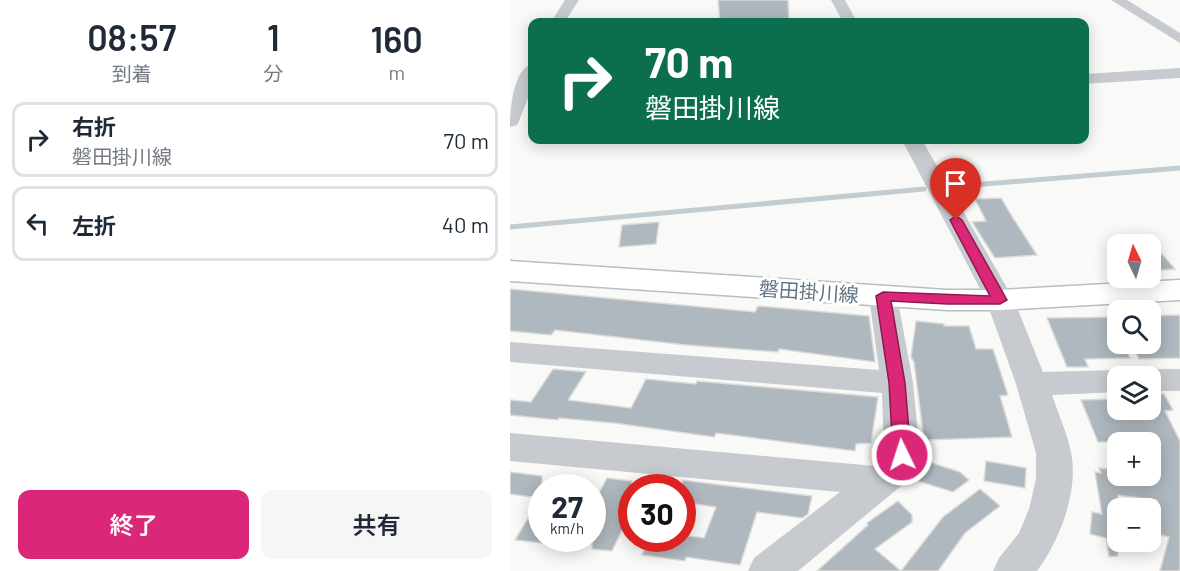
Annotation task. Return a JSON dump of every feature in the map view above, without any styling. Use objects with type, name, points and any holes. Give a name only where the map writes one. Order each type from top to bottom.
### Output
[{"type":"main road","name":"磐田掛川線","points":[[510,271],[947,300],[1000,300],[1180,290]]},
{"type":"street","points":[[561,18],[572,0]]},
{"type":"street","points":[[838,0],[848,18]]},
{"type":"street","points":[[1118,0],[1180,39]]},
{"type":"street","points":[[1089,79],[1180,73]]},
{"type":"street","points":[[528,78],[510,119],[528,117]]},
{"type":"street","points":[[914,144],[1000,300],[1032,384],[1053,453],[1054,479],[1048,509],[1034,544],[1013,571]]},
{"type":"street","points":[[768,571],[893,472],[902,455],[897,383],[883,296]]},
{"type":"street","points":[[510,352],[897,383]]},
{"type":"street","points":[[1032,384],[1107,381]]},
{"type":"street","points":[[510,447],[882,481]]},
{"type":"building","points":[[718,0],[788,0],[789,18],[720,18]]},
{"type":"building","points":[[1001,198],[1037,255],[995,258],[972,222],[986,221],[975,199]]},
{"type":"building","points":[[659,222],[656,244],[619,247],[622,225]]},
{"type":"building","points":[[1162,254],[1175,269],[1161,270]]},
{"type":"building","points":[[510,289],[755,312],[758,306],[869,316],[875,362],[779,349],[778,352],[686,345],[555,330],[551,335],[510,331]]},
{"type":"building","points":[[1180,315],[1180,358],[1139,359],[1137,354],[1161,354],[1161,316]]},
{"type":"building","points":[[1107,317],[1107,354],[1128,354],[1130,358],[1085,359],[1088,367],[1067,367],[1047,318]]},
{"type":"building","points":[[916,321],[944,324],[944,326],[969,326],[976,349],[993,349],[1008,395],[1000,396],[1012,437],[924,440],[914,362],[911,357]]},
{"type":"building","points":[[553,369],[586,372],[568,400],[631,408],[646,379],[696,384],[697,381],[878,397],[871,443],[856,444],[855,451],[716,433],[714,437],[614,423],[510,415],[510,400],[531,402]]},
{"type":"building","points":[[1161,394],[1164,394],[1173,410],[1165,411],[1180,441],[1180,571],[1160,571],[1169,537],[1161,535],[1161,498],[1118,495],[1118,498],[1107,498],[1107,544],[1106,538],[1090,534],[1092,512],[1102,514],[1095,472],[1101,473],[1099,468],[1107,469],[1107,486],[1161,486],[1161,432],[1107,432],[1107,442],[1098,442],[1081,400],[1107,399],[1107,420],[1161,420]]},
{"type":"building","points":[[926,461],[960,472],[969,480],[953,492],[918,481]]},
{"type":"building","points":[[986,461],[1026,468],[1025,488],[984,481]]},
{"type":"building","points":[[510,472],[528,474],[528,496],[510,494]]},
{"type":"building","points":[[607,478],[618,479],[618,538],[612,551],[606,550]]},
{"type":"building","points":[[696,482],[812,496],[808,514],[802,518],[757,512],[740,565],[686,557],[685,561],[642,555],[643,552],[696,552],[696,537],[704,538],[716,507],[696,504]]},
{"type":"building","points":[[980,489],[1000,506],[965,533],[938,571],[901,571],[943,517]]},
{"type":"building","points":[[898,501],[912,515],[912,522],[875,549],[901,571],[817,571],[868,525],[867,523]]},
{"type":"building","points":[[528,518],[528,541],[515,540]]},
{"type":"building","points":[[1108,552],[1118,552],[1118,556],[1109,557]]},
{"type":"waterway","points":[[948,187],[1180,168]]},
{"type":"waterway","points":[[510,227],[924,189]]},
{"type":"route","points":[[902,455],[897,383],[883,296],[947,300],[1000,300],[956,220]]}]
